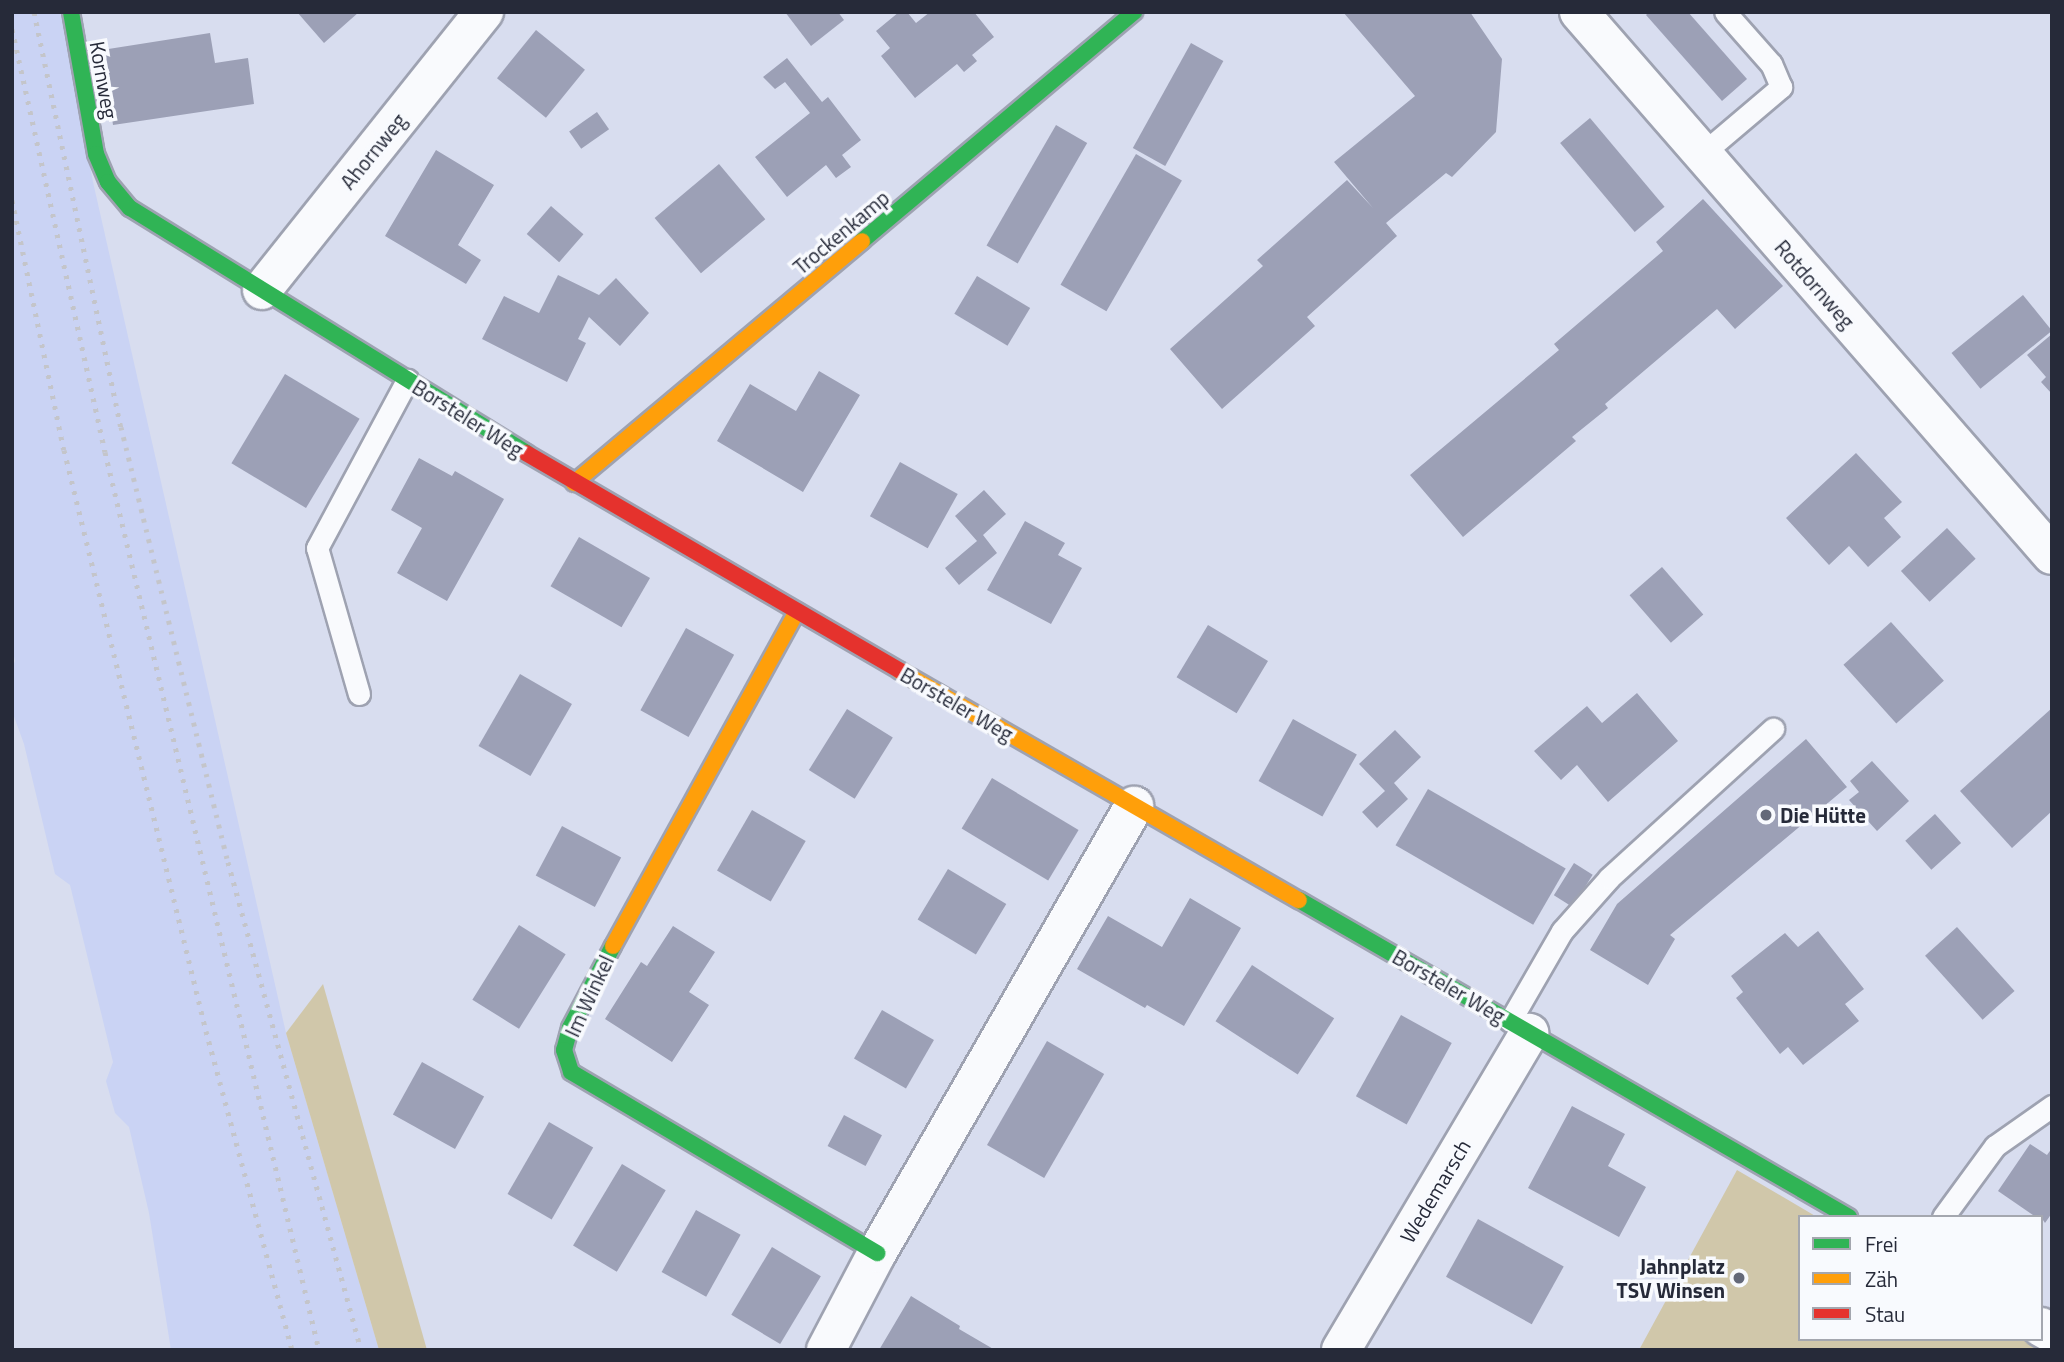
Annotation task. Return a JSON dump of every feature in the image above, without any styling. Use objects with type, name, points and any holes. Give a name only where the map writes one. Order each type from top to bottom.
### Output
[{"type":"street","name":"Kornweg","points":[[71,12],[96,154]]},
{"type":"street","name":"Ahornweg","points":[[262,290],[484,12]]},
{"type":"street","name":"Trockenkamp","points":[[574,483],[1134,12]]},
{"type":"street","name":"Rotdornweg","points":[[1579,12],[2052,555]]},
{"type":"street","name":"Borsteler Weg","points":[[96,154],[108,182],[130,208],[574,483],[1846,1215]]},
{"type":"street","name":"Im Winkel","points":[[797,611],[594,980],[570,1028],[564,1051],[571,1072],[877,1253]]},
{"type":"street","points":[[826,1350],[877,1253],[1134,806]]},
{"type":"street","name":"Wedemarsch","points":[[1341,1350],[1519,1027]]},
{"type":"lane","points":[[1702,154],[1781,87],[1771,64],[1725,12]]},
{"type":"lane","points":[[359,694],[317,548],[407,380]]},
{"type":"lane","points":[[1519,1027],[1562,930],[1609,878],[1773,729]]},
{"type":"lane","points":[[1944,1215],[1995,1146],[2052,1106]]},
{"type":"shaded area","points":[[12,12],[62,12],[93,182],[286,1033],[379,1350],[171,1350],[149,1213],[129,1127],[115,1113],[106,1081],[113,1062],[70,885],[55,874],[24,744],[12,711],[12,668],[15,661],[12,647]]},
{"type":"shaded area","points":[[323,984],[427,1350],[379,1350],[286,1033]]},
{"type":"shaded area","name":"Jahnplatz TSV Winsen","points":[[1737,1170],[1814,1215],[1798,1215],[1798,1341],[2032,1341],[2047,1350],[1639,1350]]},
{"type":"building","points":[[297,12],[359,12],[324,43]]},
{"type":"building","points":[[785,12],[838,12],[844,20],[811,46]]},
{"type":"building","points":[[899,12],[907,12],[916,23],[930,12],[974,12],[994,37],[972,55],[977,61],[964,72],[957,64],[915,98],[881,56],[890,48],[876,31]]},
{"type":"building","points":[[1343,12],[1470,12],[1502,59],[1496,132],[1452,177],[1446,173],[1386,223],[1397,236],[1307,317],[1315,326],[1222,409],[1170,349],[1263,266],[1257,260],[1347,180],[1373,208],[1334,162],[1415,96]]},
{"type":"building","points":[[1649,12],[1688,12],[1747,79],[1722,101],[1646,15]]},
{"type":"building","points":[[536,30],[585,70],[546,118],[497,78]]},
{"type":"building","points":[[210,33],[215,63],[248,58],[254,104],[113,125],[102,50]]},
{"type":"building","points":[[1191,43],[1223,61],[1165,166],[1133,148]]},
{"type":"building","points":[[787,58],[822,102],[828,97],[861,140],[842,155],[851,167],[836,178],[826,165],[787,197],[755,157],[810,113],[785,82],[775,89],[763,77]]},
{"type":"building","points":[[597,112],[609,129],[581,149],[569,132]]},
{"type":"building","points":[[1590,118],[1665,207],[1635,232],[1560,143]]},
{"type":"building","points":[[1056,125],[1087,143],[1018,263],[986,245]]},
{"type":"building","points":[[436,150],[494,185],[458,245],[481,260],[466,284],[385,236]]},
{"type":"building","points":[[1136,154],[1182,180],[1106,311],[1060,285]]},
{"type":"building","points":[[719,164],[765,219],[701,273],[655,218]]},
{"type":"building","points":[[1703,199],[1783,286],[1735,329],[1717,309],[1605,404],[1608,408],[1572,437],[1576,441],[1463,537],[1410,475],[1559,350],[1554,344],[1663,251],[1656,242]]},
{"type":"building","points":[[551,206],[583,234],[559,262],[527,234]]},
{"type":"building","points":[[558,275],[599,295],[616,278],[649,313],[620,346],[589,317],[578,339],[586,343],[567,382],[482,339],[504,296],[539,313]]},
{"type":"building","points":[[977,276],[1030,308],[1007,346],[954,314]]},
{"type":"building","points":[[2023,295],[2052,331],[1980,389],[1952,353]]},
{"type":"building","points":[[2052,334],[2052,394],[2041,382],[2046,377],[2027,355]]},
{"type":"building","points":[[819,371],[860,395],[803,492],[717,441],[750,384],[796,411]]},
{"type":"building","points":[[285,374],[360,419],[306,508],[231,463]]},
{"type":"building","points":[[1856,453],[1902,502],[1884,518],[1901,537],[1868,567],[1849,546],[1829,565],[1786,518]]},
{"type":"building","points":[[419,458],[452,476],[455,471],[504,499],[447,601],[397,573],[422,528],[391,510]]},
{"type":"building","points":[[900,462],[958,494],[928,548],[870,516]]},
{"type":"building","points":[[984,490],[1006,514],[983,535],[997,553],[959,585],[945,568],[977,541],[955,516]]},
{"type":"building","points":[[1025,521],[1065,543],[1058,555],[1082,568],[1051,624],[987,590]]},
{"type":"building","points":[[1947,528],[1976,559],[1930,602],[1901,571]]},
{"type":"building","points":[[579,537],[650,578],[622,627],[550,586]]},
{"type":"building","points":[[1662,567],[1703,615],[1671,643],[1630,595]]},
{"type":"building","points":[[1891,622],[1944,681],[1896,724],[1843,665]]},
{"type":"building","points":[[1208,625],[1268,661],[1237,713],[1177,677]]},
{"type":"building","points":[[686,628],[734,655],[689,737],[640,710]]},
{"type":"building","points":[[520,674],[572,704],[530,776],[478,746]]},
{"type":"building","points":[[1637,693],[1678,741],[1608,802],[1577,765],[1561,780],[1534,751],[1587,706],[1602,723]]},
{"type":"building","points":[[2052,708],[2052,811],[2012,848],[1960,791]]},
{"type":"building","points":[[847,709],[893,738],[855,799],[809,770]]},
{"type":"building","points":[[1293,719],[1357,754],[1322,816],[1259,781]]},
{"type":"building","points":[[1395,730],[1421,757],[1394,783],[1408,799],[1377,828],[1362,812],[1385,791],[1359,764]]},
{"type":"building","points":[[1806,739],[1847,787],[1670,935],[1675,939],[1648,985],[1590,950],[1617,904]]},
{"type":"building","points":[[1872,761],[1909,801],[1877,831],[1849,800],[1859,792],[1850,781]]},
{"type":"building","points":[[992,778],[1079,830],[1048,881],[962,829]]},
{"type":"building","points":[[1428,789],[1566,868],[1533,925],[1396,845]]},
{"type":"building","points":[[752,810],[806,841],[771,902],[717,871]]},
{"type":"building","points":[[1935,814],[1961,843],[1931,870],[1905,841]]},
{"type":"building","points":[[562,826],[621,857],[595,907],[536,875]]},
{"type":"building","points":[[1574,863],[1593,875],[1573,907],[1554,895]]},
{"type":"building","points":[[948,869],[1006,904],[976,955],[918,920]]},
{"type":"building","points":[[1190,898],[1241,928],[1184,1026],[1147,1005],[1145,1008],[1077,969],[1108,916],[1162,947]]},
{"type":"building","points":[[519,925],[566,954],[519,1029],[472,1000]]},
{"type":"building","points":[[673,926],[715,952],[689,992],[709,1005],[672,1062],[605,1019],[641,962],[647,966]]},
{"type":"building","points":[[1957,927],[2015,991],[1983,1020],[1925,956]]},
{"type":"building","points":[[1818,931],[1864,989],[1845,1004],[1859,1021],[1803,1065],[1788,1047],[1780,1054],[1736,998],[1743,992],[1731,976],[1785,933],[1798,947]]},
{"type":"building","points":[[1252,965],[1334,1018],[1298,1075],[1216,1021]]},
{"type":"building","points":[[882,1010],[934,1040],[906,1088],[854,1058]]},
{"type":"building","points":[[1401,1015],[1452,1043],[1407,1124],[1356,1096]]},
{"type":"building","points":[[1047,1041],[1104,1074],[1044,1178],[987,1145]]},
{"type":"building","points":[[422,1062],[484,1096],[455,1149],[393,1114]]},
{"type":"building","points":[[1572,1106],[1625,1134],[1608,1166],[1646,1187],[1619,1237],[1528,1188]]},
{"type":"building","points":[[844,1115],[882,1135],[866,1166],[828,1146]]},
{"type":"building","points":[[549,1122],[593,1148],[552,1219],[507,1194]]},
{"type":"building","points":[[2030,1144],[2047,1155],[2052,1148],[2052,1213],[2045,1223],[2043,1215],[2033,1215],[1998,1191]]},
{"type":"building","points":[[622,1164],[666,1190],[617,1272],[573,1245]]},
{"type":"building","points":[[696,1210],[741,1235],[706,1297],[662,1272]]},
{"type":"building","points":[[1478,1219],[1564,1267],[1532,1324],[1446,1277]]},
{"type":"building","points":[[772,1247],[821,1276],[780,1344],[731,1315]]},
{"type":"building","points":[[911,1296],[960,1326],[959,1329],[995,1350],[879,1350]]},
{"type":"railway","points":[[34,12],[121,427],[228,862],[361,1350]]},
{"type":"railway","points":[[12,29],[105,452],[319,1350]]},
{"type":"railway","points":[[12,200],[64,450],[206,1031],[292,1350]]},
{"type":"traffic: fast","points":[[71,12],[96,154],[108,182],[130,208],[526,453]]},
{"type":"traffic: fast","points":[[862,241],[1134,12]]},
{"type":"traffic: fast","points":[[1299,900],[1846,1215]]},
{"type":"traffic: fast","points":[[613,946],[570,1028],[564,1050],[571,1072],[877,1253]]},
{"type":"traffic: slow","points":[[574,483],[862,241]]},
{"type":"traffic: slow","points":[[613,946],[797,611]]},
{"type":"traffic: slow","points":[[900,671],[1299,900]]},
{"type":"traffic: jam","points":[[526,453],[900,671]]},
{"type":"place","name":"Die Hütte","points":[[1766,815]]},
{"type":"place","name":"Jahnplatz TSV Winsen","points":[[1739,1278]]}]
